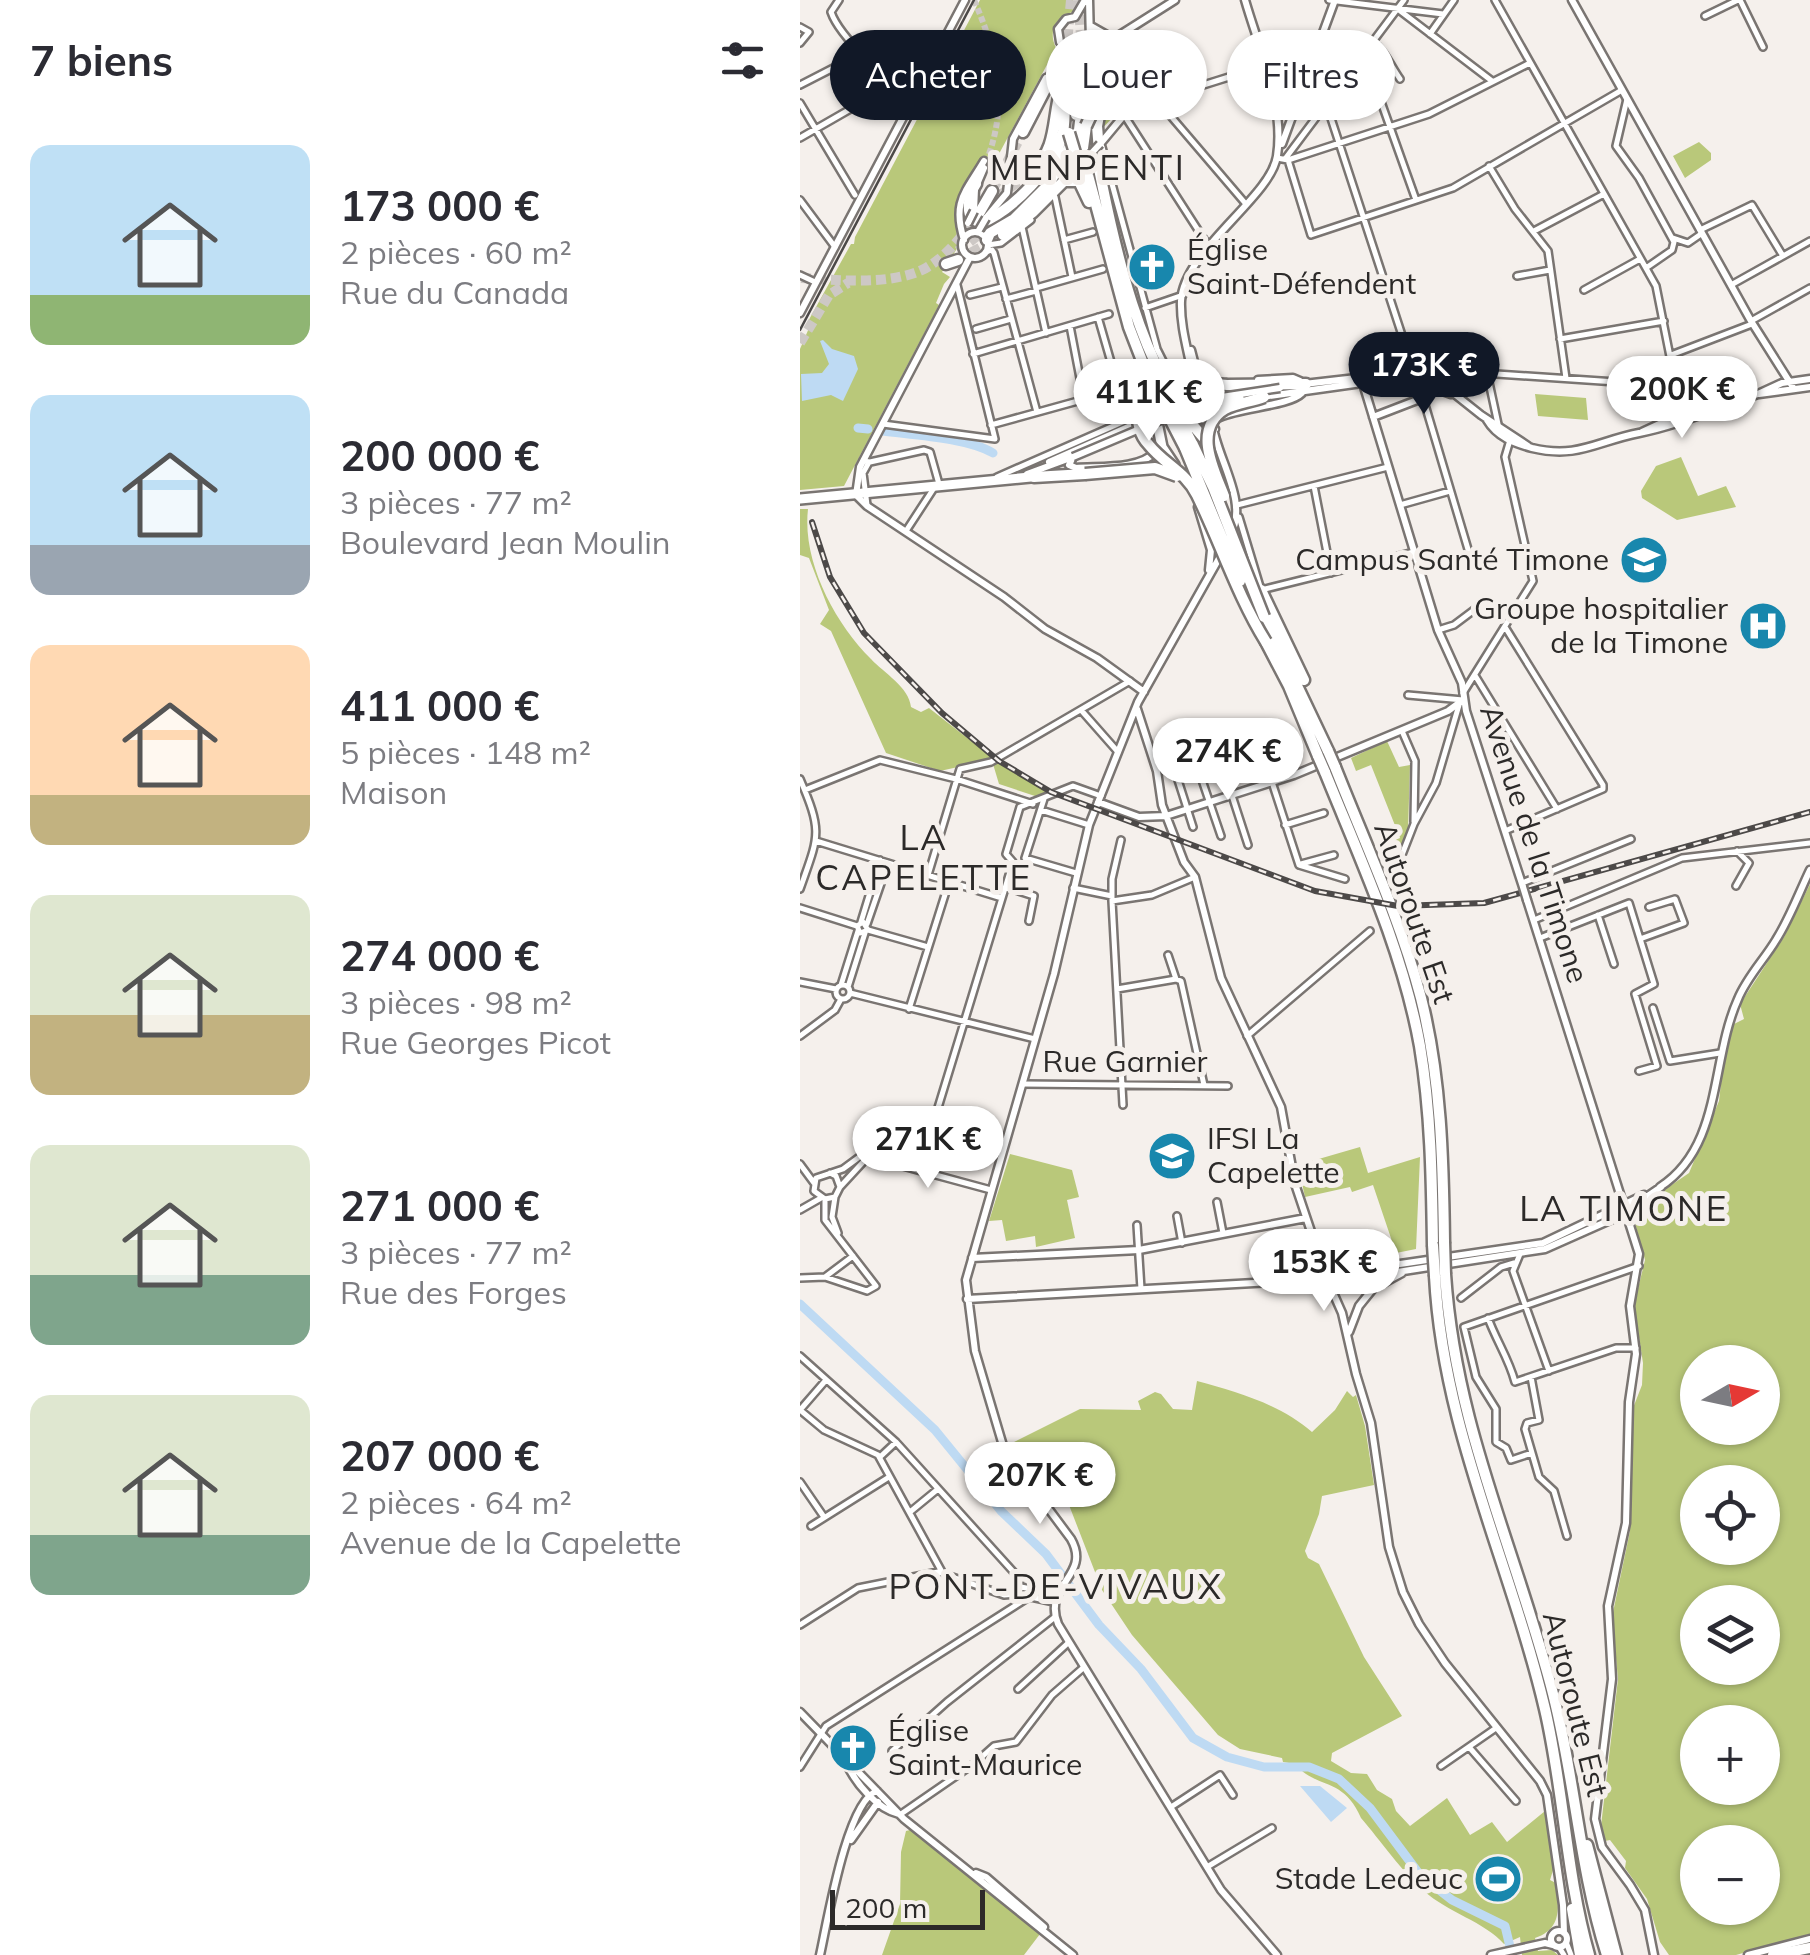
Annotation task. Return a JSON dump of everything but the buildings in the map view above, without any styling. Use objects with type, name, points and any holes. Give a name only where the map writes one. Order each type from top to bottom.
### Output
[{"type":"highway","points":[[1023,132],[1046,84]]},
{"type":"highway","points":[[1033,170],[1047,156],[1053,120]]},
{"type":"highway","points":[[973,184],[969,211],[972,220],[981,222],[1037,180],[1054,154],[1064,120]]},
{"type":"highway","points":[[1067,120],[1115,279]]},
{"type":"highway","points":[[1000,218],[1046,176],[1075,129],[1075,120]]},
{"type":"highway","points":[[983,240],[1039,197],[1059,168],[1080,120]]},
{"type":"highway","points":[[1091,120],[1083,148],[1098,232]]},
{"type":"highway","points":[[1091,120],[1091,162],[1098,194],[1131,317],[1146,351]]},
{"type":"highway","points":[[1099,120],[1099,149],[1116,236]]},
{"type":"highway","points":[[1098,149],[1116,236],[1142,330],[1187,417],[1203,437]]},
{"type":"highway","points":[[977,216],[1054,154]]},
{"type":"highway","points":[[973,184],[965,201],[966,217],[976,226],[987,228],[1005,220],[1059,168]]},
{"type":"highway","points":[[1003,236],[1070,175],[1083,186],[1152,398]]},
{"type":"highway","name":"Autoroute Est","points":[[1142,330],[1146,351],[1189,447],[1266,642],[1278,655],[1316,724],[1323,754]]},
{"type":"highway","name":"Autoroute Est","points":[[1146,371],[1213,487],[1278,655],[1398,925],[1420,998],[1439,1105],[1440,1342],[1452,1405],[1532,1659],[1563,1803],[1589,1955]]},
{"type":"highway","points":[[1164,376],[1175,388],[1198,390]]},
{"type":"highway","points":[[1266,642],[1247,612],[1189,480],[1148,444],[1138,418],[1149,392],[1168,382],[1304,388]]},
{"type":"highway","points":[[1264,397],[1220,412],[1210,426],[1207,446],[1264,617]]},
{"type":"highway","points":[[1034,477],[1140,468],[1170,472],[1188,490],[1214,538]]},
{"type":"highway","points":[[1260,590],[1310,694],[1316,724]]},
{"type":"highway","name":"Autoroute Est","points":[[1440,1275],[1463,1403],[1547,1671],[1568,1760],[1584,1863],[1607,1955]]},
{"type":"highway","points":[[1568,1760],[1616,1955]]},
{"type":"highway","points":[[1563,1803],[1570,1894],[1580,1955]]},
{"type":"highway","points":[[1773,1955],[1810,1950]]},
{"type":"highway","points":[[1801,1955],[1810,1950]]},
{"type":"main road","points":[[1152,398],[1159,435],[1180,470]]},
{"type":"main road","points":[[1034,477],[1199,472],[1211,466],[1214,455],[1203,437]]},
{"type":"main road","points":[[800,499],[1172,462]]},
{"type":"street","points":[[839,0],[831,12],[841,30]]},
{"type":"street","points":[[950,30],[966,0]]},
{"type":"street","points":[[1059,30],[1087,0]]},
{"type":"street","points":[[1087,0],[1090,30]]},
{"type":"street","points":[[1128,30],[1175,0]]},
{"type":"street","points":[[1245,0],[1254,30]]},
{"type":"street","points":[[1282,129],[1333,0],[1443,14]]},
{"type":"street","points":[[1383,30],[1404,0]]},
{"type":"street","points":[[1430,34],[1454,0]]},
{"type":"street","points":[[1572,0],[1622,90],[1626,105],[1787,386]]},
{"type":"street","points":[[1705,16],[1739,0],[1764,47]]},
{"type":"street","points":[[1497,1],[1657,288],[1682,418]]},
{"type":"street","points":[[1399,10],[1492,81]]},
{"type":"street","points":[[1075,16],[1099,30]]},
{"type":"street","points":[[800,27],[809,32],[800,42]]},
{"type":"street","points":[[1283,159],[1429,114],[1530,63]]},
{"type":"street","points":[[800,85],[830,70]]},
{"type":"street","points":[[1395,72],[1400,78]]},
{"type":"street","points":[[997,197],[1011,179],[1013,139],[1046,81]]},
{"type":"street","points":[[1279,120],[1283,159],[1311,235],[1452,188],[1622,90]]},
{"type":"street","points":[[800,103],[854,194]]},
{"type":"street","points":[[1626,105],[1616,146],[1636,172],[1673,238],[1672,250],[1646,268]]},
{"type":"street","points":[[800,138],[833,120]]},
{"type":"street","points":[[800,313],[901,120]]},
{"type":"street","points":[[983,240],[1070,175],[1098,149],[1120,120]]},
{"type":"street","points":[[1132,120],[1209,247]]},
{"type":"street","points":[[1174,120],[1245,203]]},
{"type":"street","points":[[1198,390],[1185,334],[1182,295],[1209,247],[1313,120]]},
{"type":"street","points":[[1332,120],[1416,375]]},
{"type":"street","points":[[1388,120],[1416,200]]},
{"type":"street","points":[[1098,149],[1164,367],[1174,382],[1216,396],[1212,422],[1260,590],[1414,552]]},
{"type":"street","points":[[881,428],[995,439],[957,282],[957,258],[964,250],[958,211],[985,162]]},
{"type":"street","points":[[1489,166],[1515,209],[1548,251],[1566,379]]},
{"type":"street","points":[[973,184],[983,240],[1006,299],[1037,412]]},
{"type":"street","points":[[1534,231],[1604,194]]},
{"type":"street","points":[[964,240],[1002,244],[1055,197],[1072,278]]},
{"type":"street","points":[[800,200],[835,247]]},
{"type":"street","points":[[1673,238],[1688,243],[1749,205],[1755,206],[1783,256]]},
{"type":"street","points":[[957,258],[980,257],[983,240],[977,216]]},
{"type":"street","points":[[1022,228],[1046,332]]},
{"type":"street","points":[[1064,240],[1098,232]]},
{"type":"street","points":[[1731,285],[1810,240]]},
{"type":"street","points":[[1584,290],[1640,259]]},
{"type":"street","points":[[1006,299],[1103,269]]},
{"type":"street","points":[[1516,276],[1550,270]]},
{"type":"street","points":[[800,275],[816,283]]},
{"type":"street","points":[[957,282],[857,475],[860,494],[867,506],[1064,642],[1090,654],[1144,692]]},
{"type":"street","points":[[970,295],[1002,287]]},
{"type":"street","points":[[1670,355],[1752,323],[1810,288]]},
{"type":"street","points":[[951,294],[960,307]]},
{"type":"street","points":[[1146,308],[1182,295]]},
{"type":"street","points":[[972,354],[1109,314]]},
{"type":"street","points":[[1098,318],[1119,390]]},
{"type":"street","points":[[976,329],[1011,319]]},
{"type":"street","points":[[1560,339],[1664,322]]},
{"type":"street","points":[[1070,326],[1084,399]]},
{"type":"street","points":[[1185,334],[1198,375],[1198,390],[1189,408],[1215,429]]},
{"type":"street","points":[[1372,417],[1422,398],[1438,370],[1676,386]]},
{"type":"street","points":[[1487,373],[1498,424]]},
{"type":"street","points":[[1198,375],[1227,383]]},
{"type":"street","points":[[1012,480],[1183,404],[1304,388],[1416,375],[1528,446],[1571,452],[1810,379]]},
{"type":"street","points":[[1403,377],[1430,383]]},
{"type":"street","name":"Avenue de la Timone","points":[[1365,381],[1372,417],[1458,705],[1466,712],[1639,1254],[1630,1306],[1636,1348],[1629,1402],[1625,1531],[1607,1617],[1612,1679],[1594,1819],[1602,1847],[1644,1910],[1654,1955]]},
{"type":"street","points":[[1198,390],[1214,382],[1227,383]]},
{"type":"street","points":[[1787,386],[1810,387]]},
{"type":"street","points":[[991,425],[1138,388],[1144,412]]},
{"type":"street","points":[[1215,429],[1216,420],[1233,412],[1289,401],[1304,388]]},
{"type":"street","points":[[1071,455],[1187,410],[1281,391]]},
{"type":"street","points":[[986,483],[1144,412],[1152,398]]},
{"type":"street","points":[[1422,398],[1470,556]]},
{"type":"street","points":[[1203,437],[1199,427],[1203,417],[1215,411],[1233,412]]},
{"type":"street","points":[[1487,420],[1498,424],[1510,437]]},
{"type":"street","points":[[1071,455],[1069,465],[1076,468],[1143,461],[1156,449],[1159,435]]},
{"type":"street","points":[[1391,883],[1414,824],[1436,783],[1458,705],[1533,581],[1505,457],[1510,437]]},
{"type":"street","points":[[866,462],[930,452],[937,487],[906,531]]},
{"type":"street","points":[[1237,505],[1388,467]]},
{"type":"street","points":[[1180,470],[1215,555],[1202,589],[1136,707],[1089,826],[1036,1040],[966,1280],[967,1298],[975,1351],[1002,1443],[1074,1542],[1078,1560],[1057,1594],[1055,1617],[1221,1890],[1277,1955]]},
{"type":"street","points":[[1314,486],[1332,573]]},
{"type":"street","points":[[1400,506],[1450,490]]},
{"type":"street","points":[[1202,589],[1215,555],[1229,538],[1238,517]]},
{"type":"street","points":[[1438,630],[1454,624],[1486,601]]},
{"type":"street","points":[[1505,832],[1603,789],[1506,627]]},
{"type":"street","points":[[1476,677],[1558,810]]},
{"type":"street","points":[[928,875],[960,769],[991,762],[1130,681]]},
{"type":"street","points":[[1408,695],[1458,705]]},
{"type":"street","points":[[1020,807],[1073,786],[1138,817],[1166,816],[1272,782],[1458,705]]},
{"type":"street","points":[[1136,707],[1157,770],[1166,816],[1184,862],[1195,877],[1221,978],[1282,1107],[1292,1173],[1338,1302],[1371,1423],[1389,1546],[1403,1592],[1426,1637],[1540,1781],[1547,1796],[1563,1910],[1553,1941]]},
{"type":"street","points":[[1081,710],[1118,752]]},
{"type":"street","points":[[1131,721],[1142,724]]},
{"type":"street","points":[[1402,730],[1414,761],[1414,824]]},
{"type":"street","points":[[805,790],[880,760],[1033,804]]},
{"type":"street","points":[[800,778],[817,822],[816,841],[800,889]]},
{"type":"street","points":[[1226,778],[1248,845]]},
{"type":"street","points":[[1178,780],[1193,827]]},
{"type":"street","points":[[1202,780],[1220,836]]},
{"type":"street","points":[[1272,782],[1298,865]]},
{"type":"street","points":[[1013,862],[1006,847],[1020,807],[1015,796]]},
{"type":"street","points":[[1025,858],[1045,798]]},
{"type":"street","points":[[1415,804],[1424,805]]},
{"type":"street","points":[[1020,807],[1089,826]]},
{"type":"street","points":[[1286,824],[1324,813]]},
{"type":"street","points":[[1523,885],[1631,839]]},
{"type":"street","points":[[1121,840],[1112,899],[1122,1105]]},
{"type":"street","points":[[816,841],[1002,898]]},
{"type":"street","points":[[1534,920],[1667,862],[1810,843]]},
{"type":"street","points":[[1736,886],[1749,863],[1737,851]]},
{"type":"street","points":[[1298,865],[1334,856]]},
{"type":"street","points":[[1013,862],[1025,858],[1076,873]]},
{"type":"street","points":[[800,1036],[835,1010],[841,999],[884,862]]},
{"type":"street","points":[[919,1170],[1013,862]]},
{"type":"street","points":[[1298,865],[1345,879]]},
{"type":"street","points":[[967,1298],[1326,1277],[1503,1257],[1565,1238],[1627,1208],[1683,1169],[1715,1097],[1720,1052],[1739,995],[1782,931],[1810,870]]},
{"type":"street","points":[[1073,888],[1112,899],[1152,895],[1195,877]]},
{"type":"street","points":[[909,1010],[949,882]]},
{"type":"street","points":[[1006,887],[1034,896],[1029,921]]},
{"type":"street","points":[[1640,939],[1684,923],[1675,900],[1649,907]]},
{"type":"street","points":[[1540,938],[1629,903],[1654,984],[1636,994],[1656,1066],[1639,1071]]},
{"type":"street","points":[[800,908],[928,948]]},
{"type":"street","points":[[1598,915],[1614,964]]},
{"type":"street","points":[[1247,1036],[1370,931]]},
{"type":"street","points":[[1168,955],[1176,980]]},
{"type":"street","points":[[1116,989],[1181,981],[1204,1085]]},
{"type":"street","points":[[800,982],[844,989],[909,1010],[1036,1040]]},
{"type":"street","points":[[1653,1008],[1670,1061],[1720,1052]]},
{"type":"street","name":"Rue Garnier","points":[[1022,1084],[1228,1086]]},
{"type":"street","points":[[803,1167],[830,1173],[843,1170],[858,1156],[875,1158],[992,1190]]},
{"type":"street","points":[[857,1168],[858,1156]]},
{"type":"street","points":[[840,1240],[833,1209],[835,1197],[864,1161],[875,1158]]},
{"type":"street","points":[[803,1167],[823,1201],[833,1209]]},
{"type":"street","points":[[830,1173],[836,1176],[840,1187]]},
{"type":"street","points":[[807,1206],[821,1174]]},
{"type":"street","points":[[800,1210],[835,1197]]},
{"type":"street","points":[[800,1278],[824,1277],[867,1291],[876,1286],[825,1220],[823,1201]]},
{"type":"street","points":[[1217,1202],[1223,1235]]},
{"type":"street","points":[[1177,1216],[1182,1243]]},
{"type":"street","points":[[972,1258],[1139,1250],[1306,1218]]},
{"type":"street","points":[[1138,1225],[1141,1289]]},
{"type":"street","points":[[1461,1298],[1512,1267],[1519,1251]]},
{"type":"street","points":[[1326,1277],[1333,1282],[1519,1251]]},
{"type":"street","points":[[824,1277],[853,1256]]},
{"type":"street","points":[[1503,1257],[1512,1267],[1550,1370]]},
{"type":"street","points":[[1532,1453],[1511,1460],[1506,1448],[1496,1442],[1496,1409],[1476,1377],[1462,1329],[1639,1266]]},
{"type":"street","points":[[1373,1290],[1404,1268]]},
{"type":"street","points":[[1348,1338],[1356,1314],[1385,1274]]},
{"type":"street","points":[[1488,1318],[1499,1349],[1509,1360],[1515,1382],[1616,1348],[1636,1348]]},
{"type":"street","points":[[800,1356],[896,1442],[1018,1578],[1019,1591]]},
{"type":"street","points":[[1530,1378],[1539,1419],[1524,1427],[1539,1477],[1554,1491],[1567,1536]]},
{"type":"street","points":[[826,1380],[800,1410],[824,1430],[876,1452],[942,1572]]},
{"type":"street","points":[[880,1458],[896,1442]]},
{"type":"street","points":[[811,1526],[889,1477]]},
{"type":"street","points":[[800,1482],[824,1518]]},
{"type":"street","points":[[910,1512],[938,1489]]},
{"type":"street","points":[[800,1626],[858,1588],[942,1572],[1004,1595],[1019,1591],[1057,1594]]},
{"type":"street","points":[[1019,1591],[1028,1597]]},
{"type":"street","points":[[800,1767],[820,1731],[1028,1597],[1057,1594]]},
{"type":"street","points":[[1004,1595],[1009,1609]]},
{"type":"street","points":[[892,1751],[1055,1617]]},
{"type":"street","points":[[1018,1689],[1068,1644]]},
{"type":"street","points":[[897,1814],[975,1764],[994,1746],[1016,1742],[1052,1695],[1083,1668]]},
{"type":"street","points":[[800,1712],[878,1800],[897,1814]]},
{"type":"street","points":[[1441,1766],[1496,1727]]},
{"type":"street","points":[[1469,1747],[1516,1801]]},
{"type":"street","points":[[846,1760],[868,1794],[975,1873],[1073,1955]]},
{"type":"street","points":[[1170,1808],[1220,1775],[1233,1795]]},
{"type":"street","points":[[862,1818],[868,1794]]},
{"type":"street","points":[[820,1955],[832,1890],[847,1846],[862,1818],[878,1800]]},
{"type":"street","points":[[1207,1867],[1272,1828]]},
{"type":"street","points":[[1748,1955],[1810,1939]]},
{"type":"street","points":[[1492,1955],[1553,1941]]},
{"type":"street","points":[[1553,1941],[1568,1955]]},
{"type":"green space","points":[[980,0],[1073,0],[1073,12],[1062,17],[1054,30],[1046,30],[1046,67],[1026,104],[1026,30],[964,30]]},
{"type":"green space","points":[[917,120],[1017,120],[993,165],[983,160],[959,197],[955,215],[958,247],[942,272],[950,277],[936,303],[939,305],[844,486],[800,490],[800,349],[809,328],[806,325]]},
{"type":"green space","points":[[1699,142],[1711,153],[1711,160],[1685,178],[1673,156]]},
{"type":"green space","points":[[1535,394],[1586,398],[1588,420],[1538,416]]},
{"type":"green space","points":[[1681,457],[1698,496],[1726,486],[1736,507],[1677,520],[1642,498],[1641,491],[1656,466]]},
{"type":"green space","points":[[800,509],[808,509],[810,549],[823,590],[857,644],[901,687],[911,707],[921,712],[929,708],[994,759],[940,771],[886,753],[831,631],[820,624],[829,610],[809,558],[800,555]]},
{"type":"green space","points":[[1387,741],[1399,767],[1410,765],[1408,831],[1396,862],[1391,861],[1385,844],[1400,838],[1371,765],[1356,771],[1351,758]]},
{"type":"green space","points":[[997,762],[1050,793],[1038,797],[999,784],[993,764]]},
{"type":"green space","points":[[1810,884],[1810,1934],[1736,1955],[1669,1955],[1660,1942],[1647,1899],[1625,1868],[1626,1861],[1610,1840],[1605,1841],[1601,1826],[1618,1679],[1612,1617],[1630,1531],[1633,1408],[1642,1385],[1643,1363],[1634,1305],[1645,1260],[1632,1212],[1689,1173],[1719,1101],[1725,1047],[1732,1025],[1744,1019],[1740,1004],[1784,937]]},
{"type":"green space","points":[[1360,1147],[1368,1173],[1420,1157],[1416,1249],[1396,1253],[1373,1185],[1352,1192],[1350,1187],[1305,1197],[1298,1165]]},
{"type":"green space","points":[[1010,1154],[1072,1170],[1079,1197],[1067,1200],[1075,1238],[1036,1247],[1035,1236],[1006,1241],[1002,1220],[989,1221]]},
{"type":"green space","points":[[1197,1381],[1272,1406],[1312,1432],[1335,1410],[1347,1391],[1353,1397],[1356,1395],[1374,1485],[1322,1496],[1305,1551],[1308,1558],[1319,1564],[1364,1657],[1402,1716],[1332,1753],[1331,1761],[1351,1773],[1367,1774],[1377,1790],[1392,1799],[1396,1811],[1410,1826],[1447,1798],[1470,1835],[1492,1822],[1507,1842],[1545,1811],[1554,1867],[1550,1880],[1556,1883],[1558,1909],[1550,1929],[1535,1938],[1538,1951],[1552,1950],[1558,1955],[1522,1955],[1520,1937],[1504,1944],[1416,1884],[1338,1789],[1312,1778],[1295,1764],[1283,1762],[1282,1758],[1240,1749],[1218,1735],[1132,1635],[1102,1590],[1062,1487],[1045,1495],[1008,1445],[1080,1409],[1141,1410],[1138,1401],[1155,1392],[1173,1409],[1192,1410]]},
{"type":"green space","points":[[910,1830],[1040,1934],[1024,1955],[882,1955],[900,1904],[901,1852],[906,1831]]},
{"type":"water","points":[[820,341],[832,349],[854,356],[858,369],[843,401],[831,395],[802,401],[801,374],[822,373],[829,364]]},
{"type":"water","points":[[1300,1786],[1320,1786],[1347,1808],[1331,1822]]},
{"type":"waterway","points":[[858,428],[868,429]]},
{"type":"waterway","points":[[883,431],[955,441],[993,453]]},
{"type":"waterway","points":[[800,1304],[935,1430],[1001,1511],[1046,1554],[1193,1738],[1227,1757],[1264,1767],[1309,1767],[1339,1779],[1370,1808],[1420,1875],[1452,1900],[1505,1926],[1512,1955]]},
{"type":"tunnel","points":[[974,0],[998,80],[997,120],[986,162]]},
{"type":"tunnel","points":[[1068,30],[1071,0]]},
{"type":"tunnel","points":[[1078,0],[1081,30]]},
{"type":"tunnel","points":[[992,191],[1023,132]]},
{"type":"tunnel","points":[[998,197],[1033,170]]},
{"type":"tunnel","points":[[801,278],[864,281],[912,274],[941,258],[977,217]]},
{"type":"tunnel","points":[[958,251],[1000,218]]},
{"type":"tunnel","points":[[958,260],[1003,235]]},
{"type":"tunnel","points":[[800,343],[829,295],[848,283]]},
{"type":"tram line","points":[[800,330],[974,0]]},
{"type":"railway","points":[[812,522],[830,577],[864,633],[942,713],[999,761],[1051,792],[1315,891],[1398,906],[1484,903],[1810,812]]},
{"type":"place","name":"Église Saint-Défendent","points":[[1152,267]]},
{"type":"place","name":"Campus Santé Timone","points":[[1644,560]]},
{"type":"place","name":"Groupe hospitalier de la Timone","points":[[1763,626]]},
{"type":"place","name":"IFSI La Capelette","points":[[1172,1156]]},
{"type":"place","name":"Église Saint-Maurice","points":[[853,1748]]},
{"type":"place","name":"Stade Ledeuc","points":[[1498,1879]]},
{"type":"district","name":"MENPENTI","points":[[1088,168]]},
{"type":"district","name":"LA CAPELETTE","points":[[924,858]]},
{"type":"district","name":"LA TIMONE","points":[[1624,1209]]},
{"type":"district","name":"PONT-DE-VIVAUX","points":[[1056,1587]]}]
